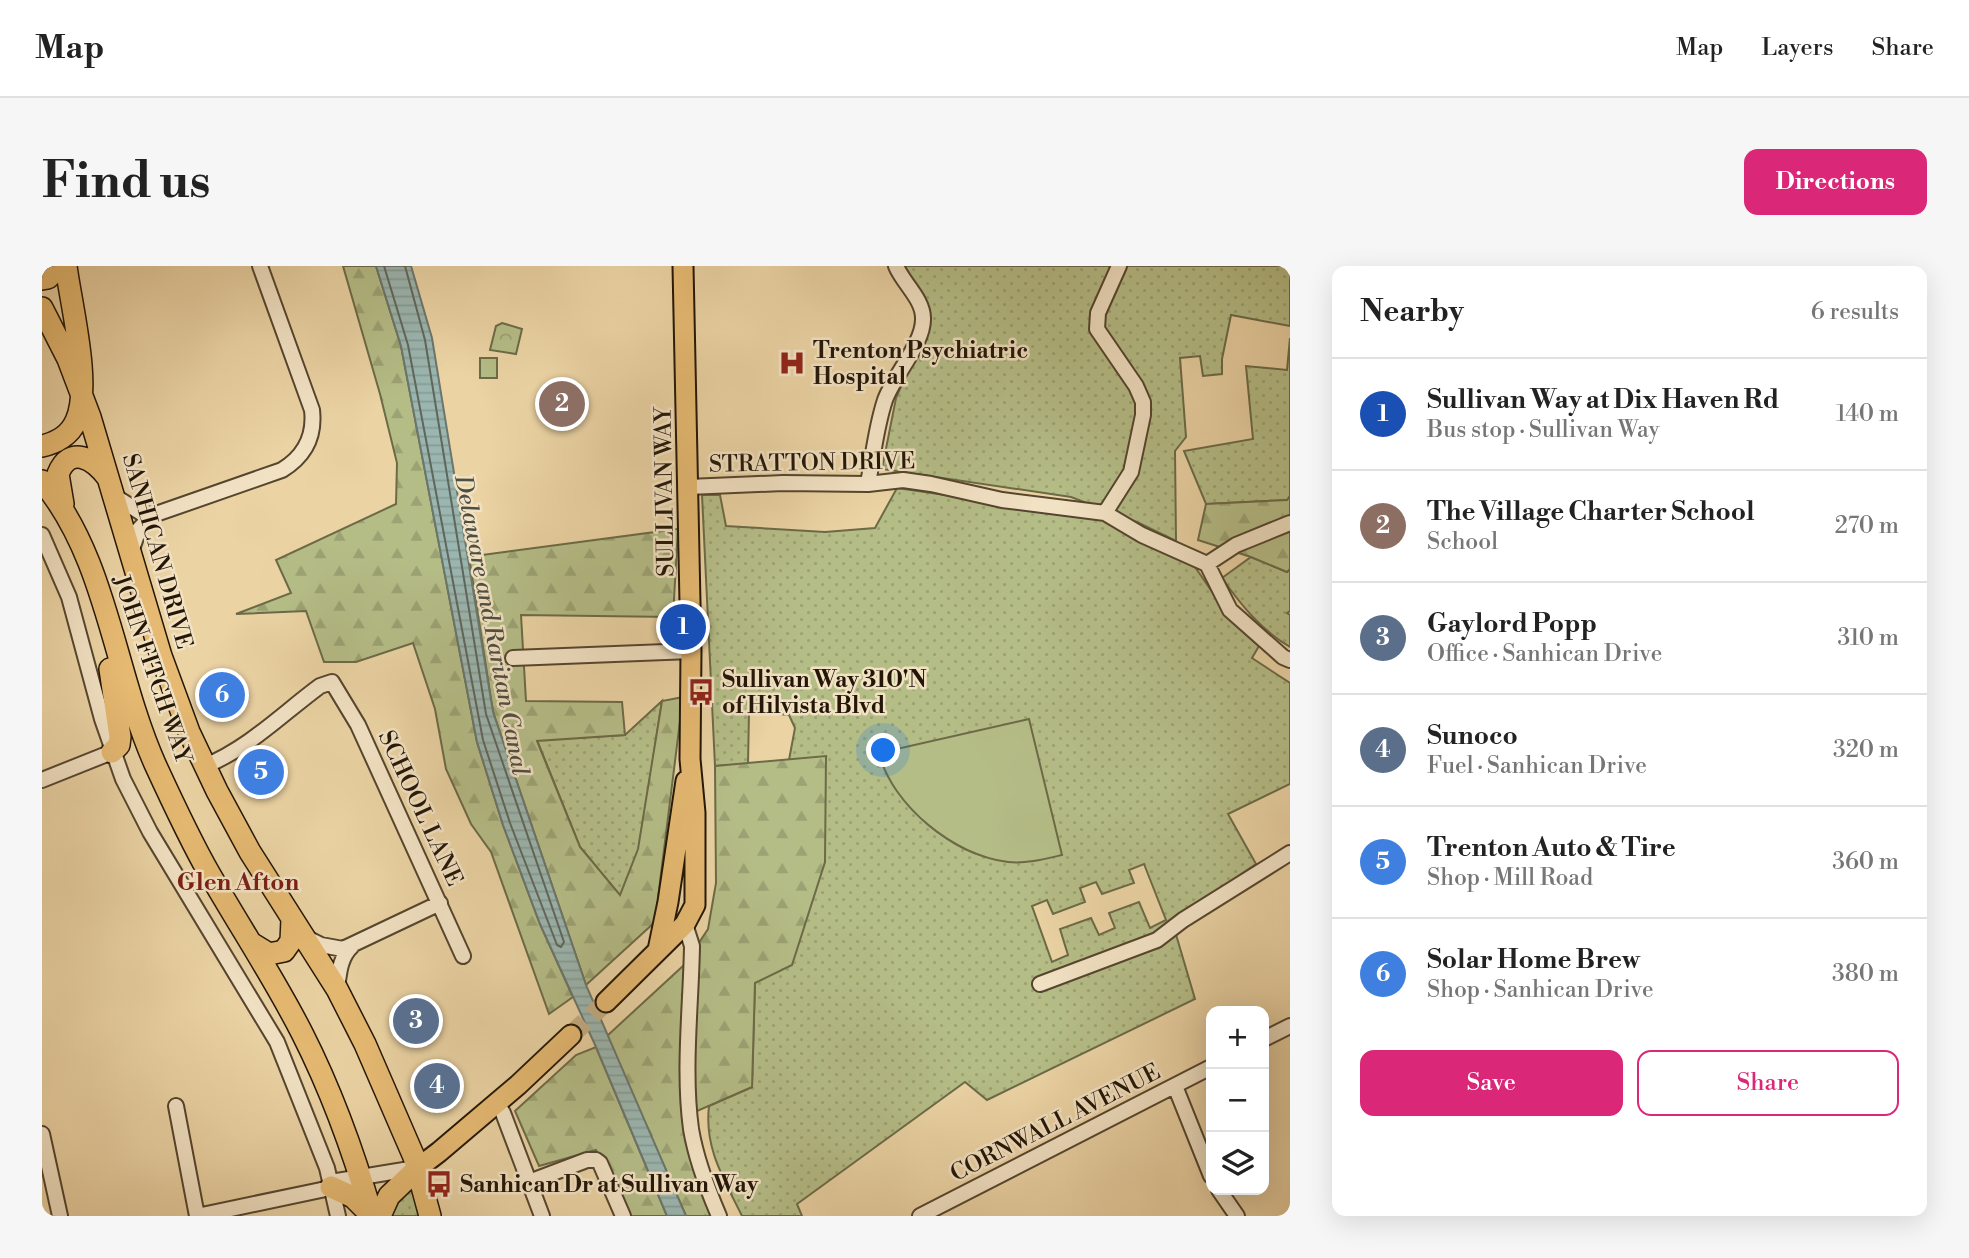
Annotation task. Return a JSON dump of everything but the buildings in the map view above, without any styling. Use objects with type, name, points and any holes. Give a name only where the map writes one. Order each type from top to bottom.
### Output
[{"type":"highway","points":[[42,279],[48,278],[59,266]]},
{"type":"highway","points":[[42,446],[64,437],[76,421],[81,392],[80,362],[66,266]]},
{"type":"highway","name":"SANHICAN DRIVE","points":[[42,308],[81,392],[160,656],[177,702],[205,766],[250,852],[337,989],[375,1064],[420,1175]]},
{"type":"highway","points":[[69,520],[58,480],[59,470],[64,463],[75,457],[88,459],[97,464],[111,488]]},
{"type":"highway","name":"JOHN FITCH WAY","points":[[42,481],[69,520],[91,567],[137,717],[154,761],[203,861],[285,1001],[318,1066],[337,1111],[372,1216]]},
{"type":"highway","points":[[108,625],[110,668],[120,737],[119,745],[112,752]]},
{"type":"highway","points":[[251,943],[269,954],[276,954],[284,951],[297,927]]},
{"type":"highway","points":[[380,1216],[389,1196],[420,1175],[430,1216]]},
{"type":"highway","points":[[331,1187],[353,1197],[372,1216]]},
{"type":"main road","name":"SULLIVAN WAY","points":[[606,1002],[685,924],[695,905],[683,266]]},
{"type":"main road","name":"SULLIVAN WAY","points":[[658,950],[691,759]]},
{"type":"main road","points":[[677,836],[685,924]]},
{"type":"main road","points":[[420,1175],[439,1153],[571,1035]]},
{"type":"main road","name":"SANHICAN DRIVE","points":[[420,1175],[440,1216]]},
{"type":"street","points":[[111,488],[143,514],[153,515],[282,470],[299,458],[307,447],[314,423],[312,410],[260,266]]},
{"type":"street","points":[[868,484],[885,400],[922,326],[920,306],[896,266]]},
{"type":"street","points":[[1105,513],[1131,472],[1143,415],[1143,402],[1136,386],[1097,329],[1098,313],[1119,266]]},
{"type":"street","points":[[42,431],[52,436],[64,437]]},
{"type":"street","name":"STRATTON DRIVE","points":[[688,487],[868,484],[903,480],[922,482],[1002,500],[1105,513],[1142,535],[1207,564]]},
{"type":"street","points":[[131,552],[139,529],[153,515]]},
{"type":"street","points":[[1290,523],[1236,545],[1207,564],[1230,610],[1283,657],[1290,660]]},
{"type":"street","points":[[42,535],[69,597],[112,752],[131,797],[277,1042],[327,1168],[338,1216]]},
{"type":"street","points":[[513,659],[691,652]]},
{"type":"street","name":"SCHOOL LANE","points":[[205,766],[259,736],[314,690],[332,682],[358,725],[463,956]]},
{"type":"street","points":[[42,780],[112,752]]},
{"type":"street","points":[[1040,984],[1157,940],[1183,920],[1290,853]]},
{"type":"street","points":[[297,927],[321,945],[343,949],[440,903]]},
{"type":"street","points":[[685,924],[692,946],[688,1100],[697,1155],[719,1216]]},
{"type":"street","points":[[337,989],[341,961],[352,946]]},
{"type":"street","points":[[1269,1036],[1290,1026]]},
{"type":"street","name":"CORNWALL AVENUE","points":[[920,1216],[1207,1069]]},
{"type":"street","points":[[1175,1086],[1206,1164]]},
{"type":"street","points":[[497,1103],[542,1216]]},
{"type":"street","points":[[176,1106],[197,1216],[331,1187],[337,1181],[420,1175]]},
{"type":"street","points":[[42,1134],[60,1216]]},
{"type":"street","points":[[529,1182],[587,1160],[596,1160],[600,1163],[623,1216]]},
{"type":"street","points":[[1222,1195],[1237,1216]]},
{"type":"green space","points":[[343,266],[376,266],[401,346],[477,742],[503,825],[540,924],[573,997],[549,1014],[491,852],[471,824],[446,769],[435,709],[413,643],[356,662],[324,662],[306,611],[236,614],[291,593],[276,560],[396,504],[397,463]]},
{"type":"green space","points":[[905,266],[1290,266],[1290,326],[1231,315],[1222,359],[1222,374],[1203,376],[1200,356],[1180,358],[1186,437],[1175,451],[1176,541],[1139,523],[1071,497],[882,469],[896,398],[929,322]]},
{"type":"green space","points":[[502,323],[522,329],[516,354],[490,350],[496,326]]},
{"type":"green space","points":[[1290,338],[1288,500],[1206,504],[1184,451],[1253,439],[1246,366],[1287,370]]},
{"type":"green space","points":[[480,358],[497,358],[497,378],[480,378]]},
{"type":"green space","points":[[897,488],[1097,517],[1195,567],[1233,622],[1259,646],[1252,658],[1290,683],[1290,784],[1228,814],[1256,864],[1172,921],[1195,999],[987,1100],[965,1082],[797,1204],[802,1216],[742,1216],[712,1150],[709,1106],[752,1087],[755,982],[826,757],[789,760],[795,728],[789,715],[749,711],[748,764],[715,766],[702,495],[720,495],[726,526],[825,532],[875,528]],"holes":[[[910,805],[986,857],[945,837]],[[1144,864],[1166,920],[1150,928],[1139,902],[1109,913],[1115,928],[1099,935],[1091,918],[1060,929],[1068,955],[1052,962],[1032,906],[1047,900],[1053,914],[1085,902],[1080,888],[1096,882],[1102,894],[1134,883],[1129,870]]]},
{"type":"green space","points":[[1290,496],[1290,569],[1287,572],[1198,540],[1206,504],[1287,500]]},
{"type":"green space","points":[[678,529],[673,617],[521,615],[526,701],[622,702],[625,735],[537,741],[580,847],[620,895],[638,849],[662,701],[683,697],[655,922],[586,985],[493,712],[470,563],[475,556]]},
{"type":"green space","points":[[1251,557],[1287,572],[1290,569],[1290,611],[1287,613],[1290,615],[1290,647],[1252,616],[1222,578]]},
{"type":"green space","points":[[662,701],[639,849],[620,896],[580,847],[537,740],[625,735]]},
{"type":"green space","points":[[1029,719],[1062,855],[1049,858],[1008,862],[988,858],[947,839],[928,825],[897,792],[879,753]]},
{"type":"green space","points":[[826,756],[825,862],[792,965],[755,983],[752,1087],[690,1114],[725,1216],[686,1216],[607,1036],[684,965],[708,929],[716,883],[715,766]]},
{"type":"green space","points":[[596,1047],[667,1216],[627,1216],[596,1150],[539,1166],[515,1111],[576,1055]]},
{"type":"green space","points":[[414,1182],[423,1216],[386,1216]]},
{"type":"water","points":[[376,266],[411,266],[432,338],[493,712],[586,985],[686,1216],[667,1216],[596,1047],[540,924],[503,825],[477,742],[401,346]]},
{"type":"tunnel","points":[[571,1035],[606,1002]]},
{"type":"place","name":"Trenton Psychiatric Hospital","points":[[792,363]]},
{"type":"place","name":"The Village Charter School","points":[[562,404]]},
{"type":"place","name":"Sullivan Way at Dix Haven Rd","points":[[683,627]]},
{"type":"place","name":"Sullivan Way 310'N of Hilvista Blvd","points":[[701,692]]},
{"type":"place","name":"Solar Home Brew","points":[[222,695]]},
{"type":"place","name":"Trenton Auto & Tire","points":[[261,772]]},
{"type":"place","name":"Gaylord Popp","points":[[416,1021]]},
{"type":"place","name":"Sunoco","points":[[437,1086]]},
{"type":"place","name":"Sanhican Dr at Sullivan Way","points":[[439,1184]]},
{"type":"district","name":"Glen Afton","points":[[238,882]]},
{"type":"water label","name":"Delaware and Raritan Canal","points":[[492,625]]}]
